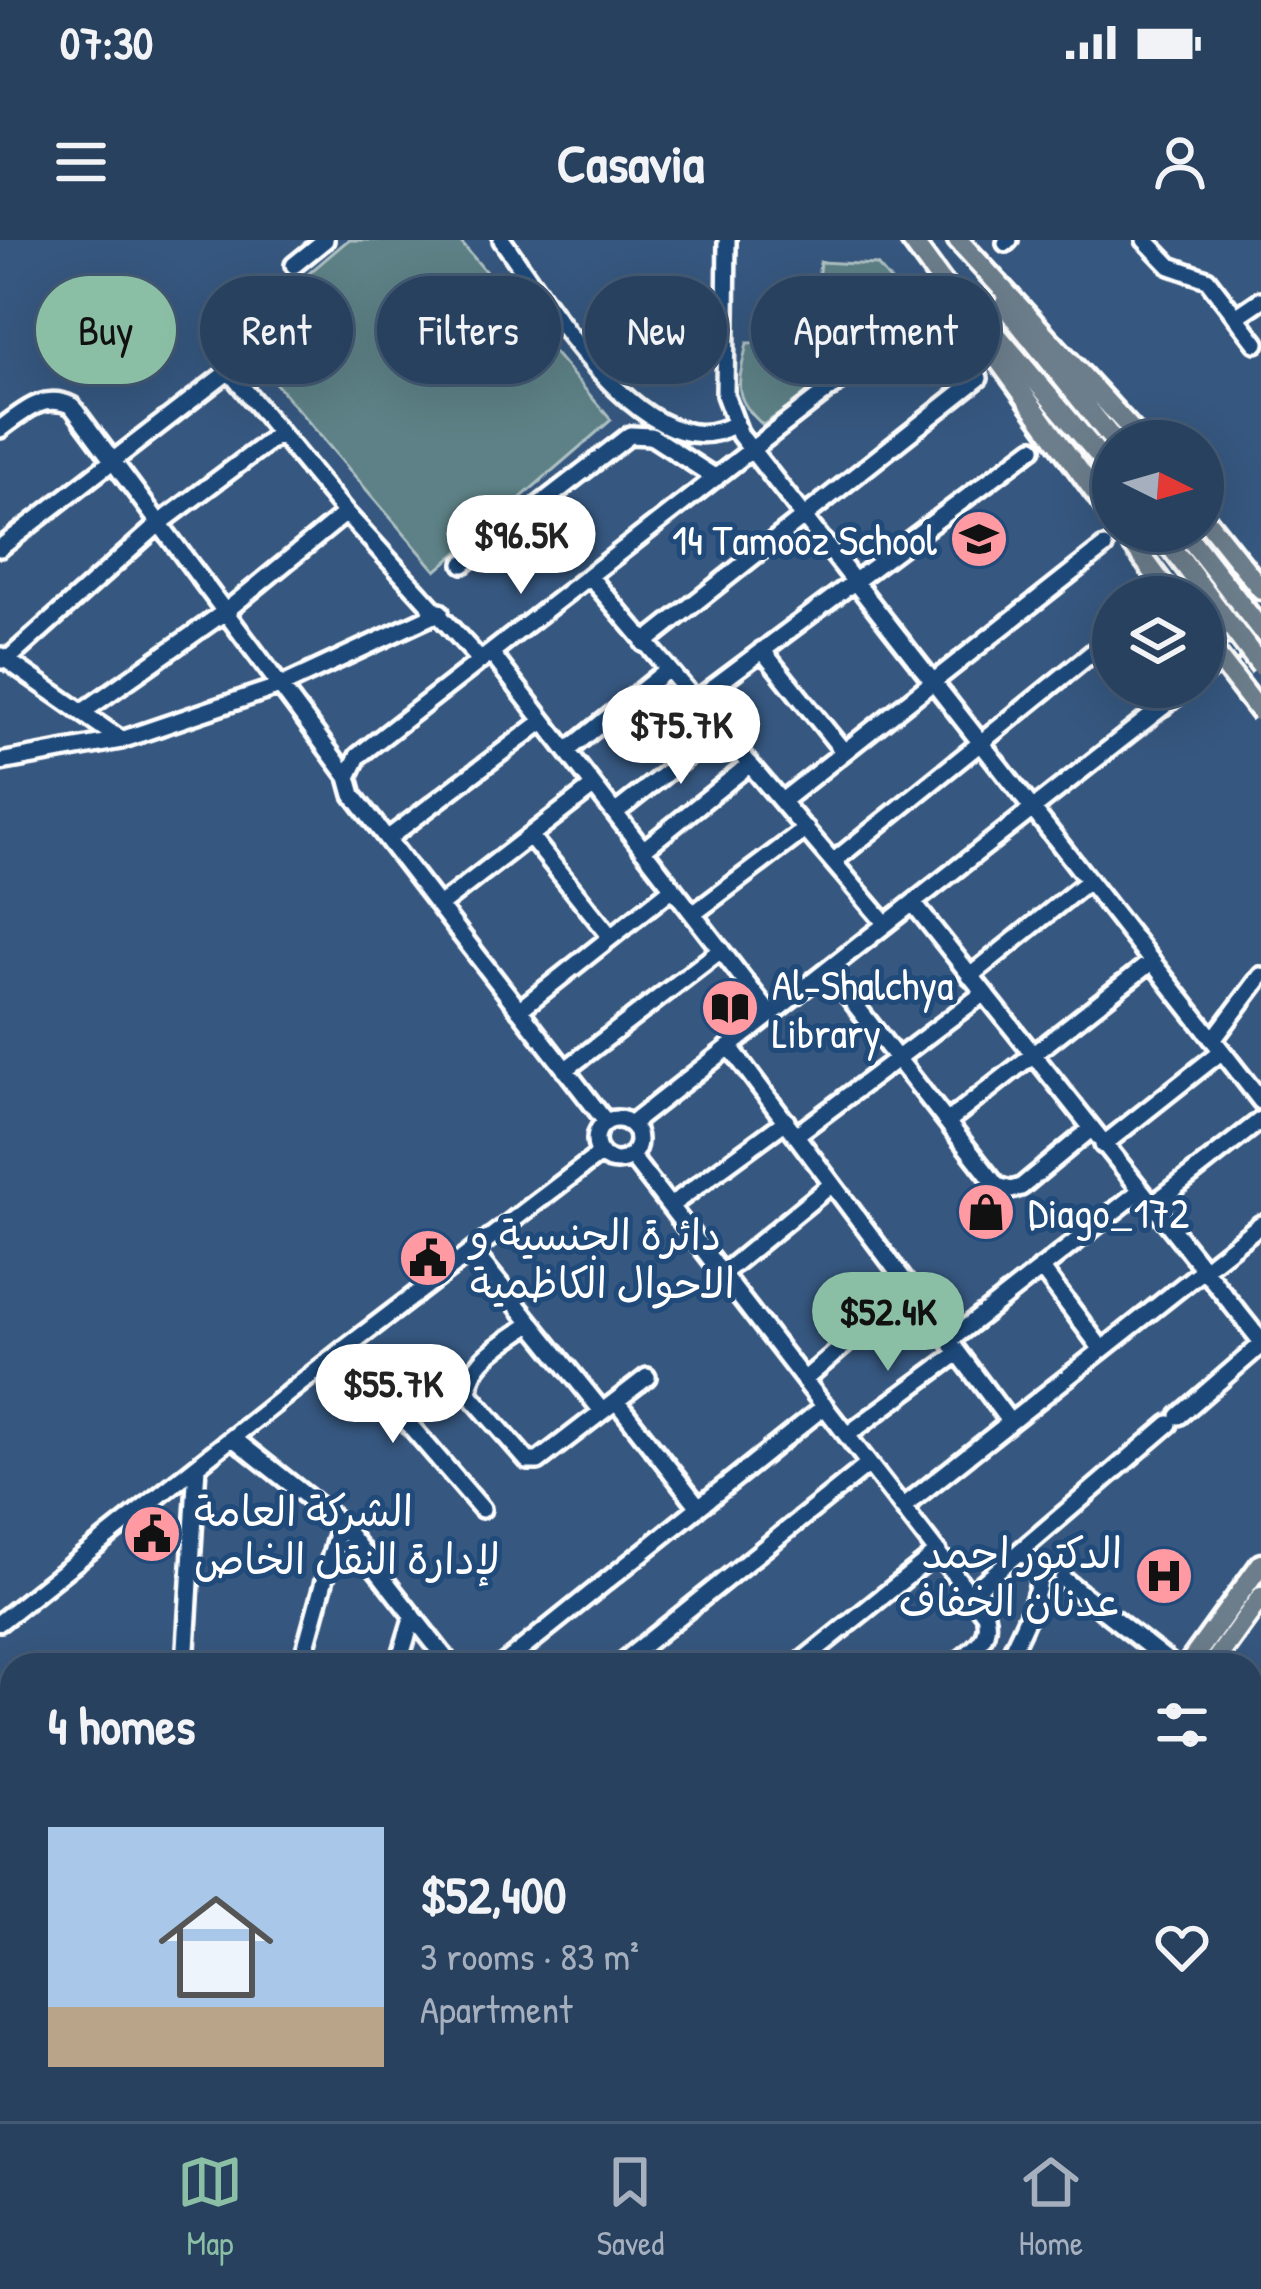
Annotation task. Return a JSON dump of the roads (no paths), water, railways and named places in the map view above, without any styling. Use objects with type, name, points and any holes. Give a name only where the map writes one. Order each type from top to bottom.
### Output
[{"type":"main road","points":[[914,240],[1092,448]]},
{"type":"main road","points":[[914,240],[1092,488]]},
{"type":"main road","points":[[955,240],[1097,420]]},
{"type":"main road","points":[[955,240],[1122,420]]},
{"type":"main road","points":[[1224,542],[1261,589]]},
{"type":"main road","points":[[1175,552],[1261,666]]},
{"type":"main road","points":[[1200,552],[1261,630]]},
{"type":"main road","points":[[1224,665],[1261,713]]},
{"type":"main road","points":[[1197,1653],[1261,1564]]},
{"type":"main road","points":[[1221,1653],[1261,1597]]},
{"type":"street","points":[[294,265],[325,240]]},
{"type":"street","points":[[502,240],[601,374],[630,403],[701,434],[734,424]]},
{"type":"street","points":[[727,240],[724,376],[734,424],[1261,1101]]},
{"type":"street","points":[[1145,240],[1170,266],[1207,279],[1256,343]]},
{"type":"street","points":[[1236,317],[1261,300]]},
{"type":"street","points":[[0,548],[229,371],[346,513],[543,721],[771,1015]]},
{"type":"street","points":[[348,777],[358,756],[836,384]]},
{"type":"street","points":[[644,643],[971,384]]},
{"type":"street","points":[[0,429],[41,402],[57,399],[72,406],[283,686],[348,777],[353,795],[606,1122]]},
{"type":"street","points":[[121,740],[2,658],[160,523],[280,433]]},
{"type":"street","points":[[463,564],[630,435],[651,436],[716,478]]},
{"type":"street","points":[[695,701],[1034,448]]},
{"type":"street","points":[[84,711],[226,611],[346,513]]},
{"type":"street","points":[[782,801],[1099,552]]},
{"type":"street","points":[[589,576],[886,924]]},
{"type":"street","points":[[0,762],[121,740],[283,686],[440,612]]},
{"type":"street","points":[[762,650],[844,752]]},
{"type":"street","points":[[1224,658],[1232,652]]},
{"type":"street","points":[[834,861],[1092,653]]},
{"type":"street","points":[[567,751],[668,670]]},
{"type":"street","points":[[632,1124],[1161,708]]},
{"type":"street","points":[[387,839],[543,721]]},
{"type":"street","points":[[614,813],[722,730]]},
{"type":"street","points":[[643,850],[750,764]]},
{"type":"street","points":[[439,906],[594,786]]},
{"type":"street","points":[[693,914],[806,829]]},
{"type":"street","points":[[530,836],[611,937]]},
{"type":"street","points":[[970,976],[1088,881]]},
{"type":"street","points":[[519,1010],[673,887]]},
{"type":"street","points":[[913,903],[1261,1343],[970,1594]]},
{"type":"street","points":[[566,1070],[721,950]]},
{"type":"street","points":[[947,1122],[1151,962]]},
{"type":"street","points":[[828,970],[997,1186],[1021,1187],[1091,1129]]},
{"type":"street","points":[[1103,1145],[1217,1046],[1261,976]]},
{"type":"street","points":[[670,1206],[897,1058],[984,993]]},
{"type":"street","points":[[730,1047],[1009,1421]]},
{"type":"street","points":[[621,1119],[632,1124],[638,1140],[631,1156],[615,1161],[601,1153],[596,1138],[606,1122],[621,1119]]},
{"type":"street","points":[[1151,1206],[1261,1120]]},
{"type":"street","points":[[0,1622],[601,1153]]},
{"type":"street","points":[[631,1156],[986,1614],[987,1634],[1004,1653]]},
{"type":"street","points":[[722,1274],[832,1184]]},
{"type":"street","points":[[848,1435],[1041,1268],[1140,1191]]},
{"type":"street","points":[[903,1507],[1261,1224]]},
{"type":"street","points":[[473,1251],[531,1323],[699,1507]]},
{"type":"street","points":[[1041,1268],[1100,1347]]},
{"type":"street","points":[[531,1323],[474,1368],[468,1382],[470,1395],[528,1461],[538,1461],[647,1377]]},
{"type":"street","points":[[804,1379],[871,1323]]},
{"type":"street","points":[[344,1349],[482,1509]]},
{"type":"street","points":[[517,1653],[824,1406]]},
{"type":"street","points":[[233,1438],[340,1523],[442,1653]]},
{"type":"street","points":[[634,1653],[869,1464]]},
{"type":"street","points":[[186,1653],[197,1466]]},
{"type":"street","points":[[304,1653],[340,1523]]},
{"type":"street","points":[[1010,1653],[1040,1574],[1021,1551]]},
{"type":"street","points":[[812,1653],[938,1552]]},
{"type":"street","points":[[1063,1579],[1158,1653]]},
{"type":"street","points":[[402,1653],[413,1616]]},
{"type":"street","points":[[967,1653],[987,1634]]},
{"type":"place","name":"14 Tamooz School","points":[[979,539]]},
{"type":"place","name":"Al-Shalchya Library","points":[[730,1008]]},
{"type":"place","name":"Diago_172","points":[[986,1212]]},
{"type":"place","name":"دائرة الجنسية و الاحوال الكاظمية","points":[[428,1258]]},
{"type":"place","name":"الشركة العامة لإدارة النقل الخاص","points":[[152,1534]]},
{"type":"place","name":"الدكتور احمد عدنان الخفاف","points":[[1164,1576]]}]
